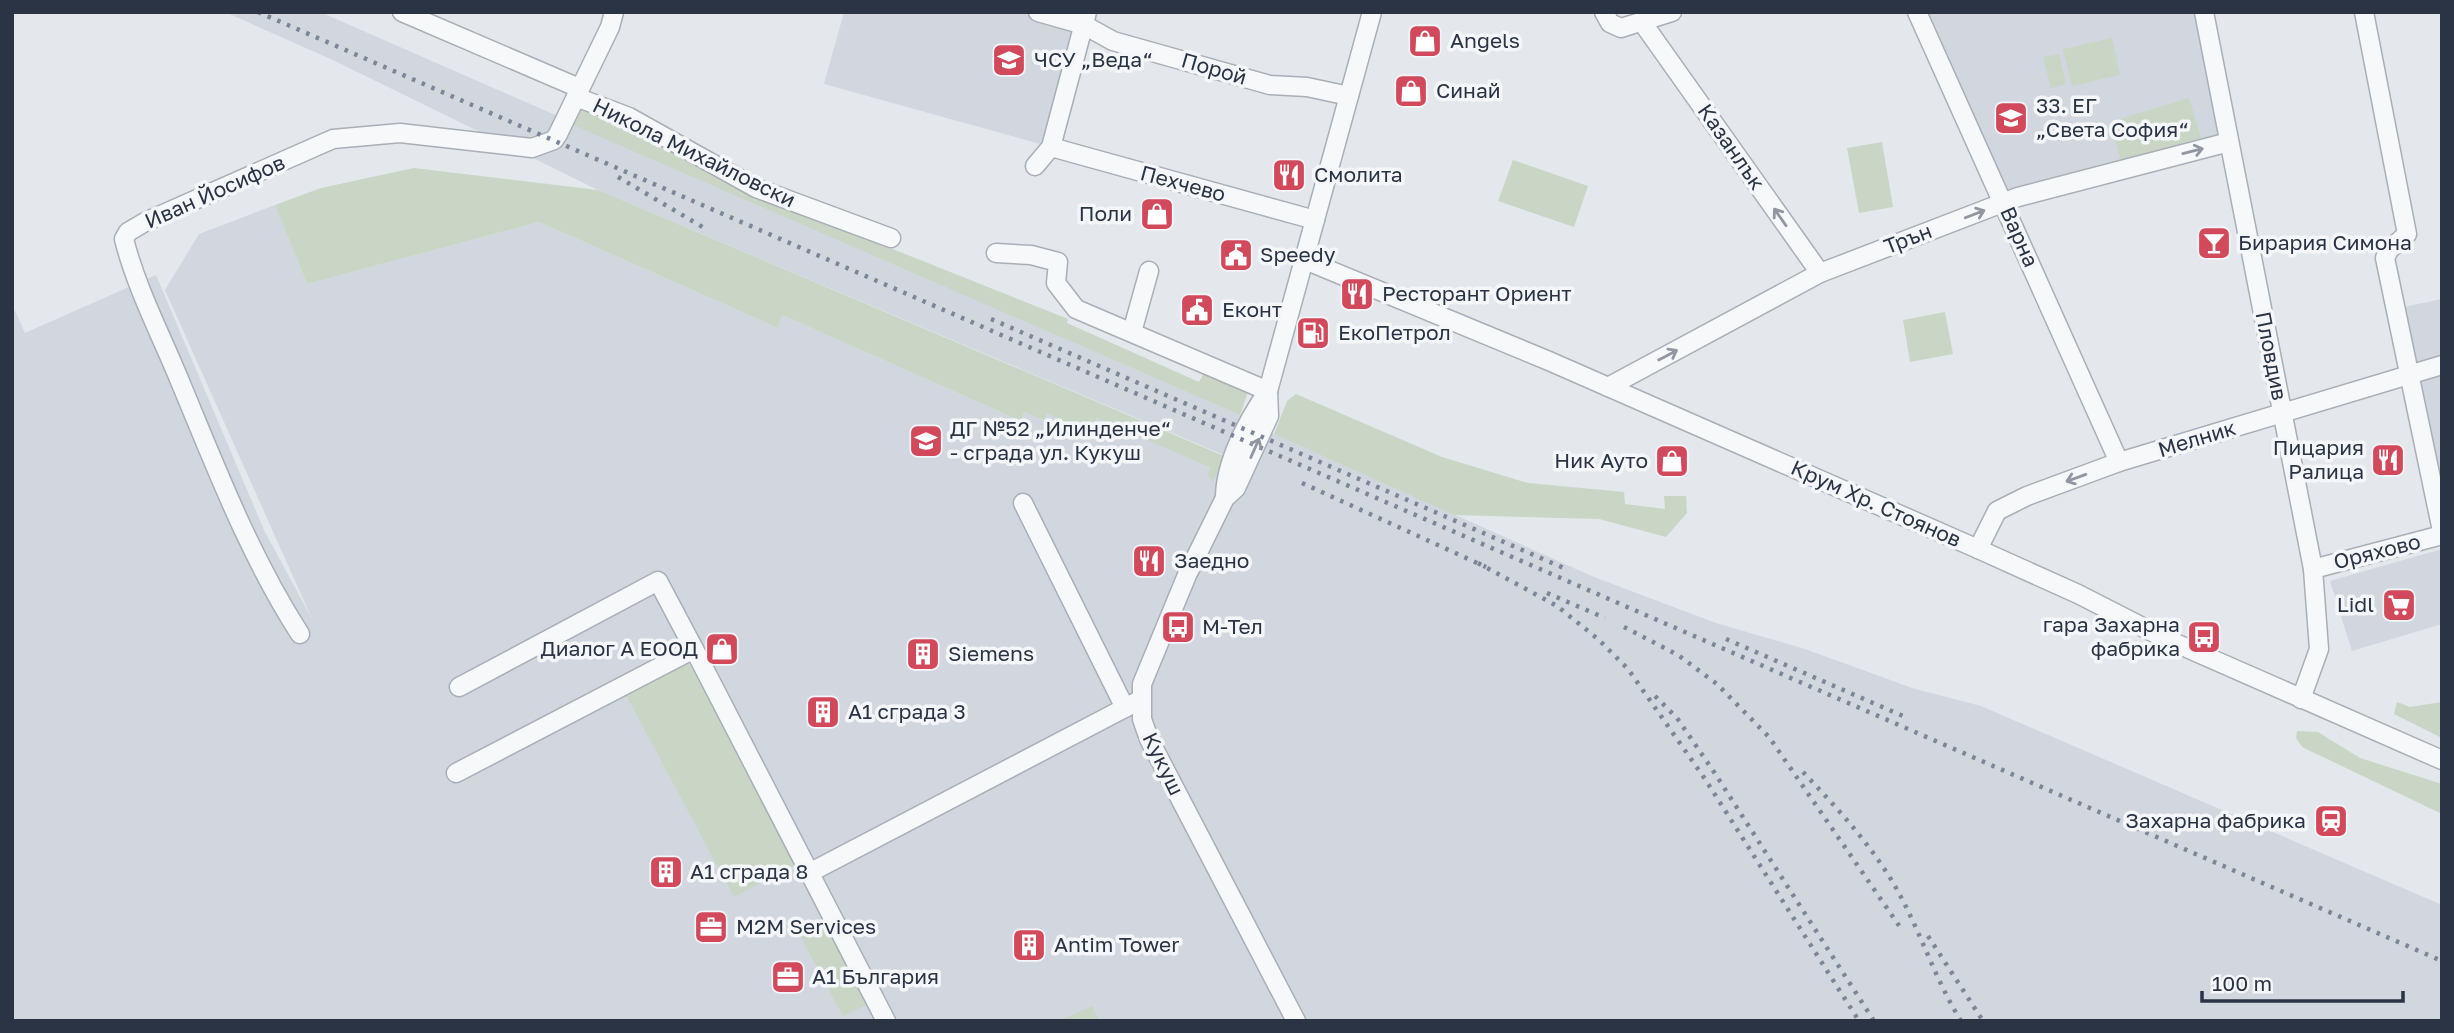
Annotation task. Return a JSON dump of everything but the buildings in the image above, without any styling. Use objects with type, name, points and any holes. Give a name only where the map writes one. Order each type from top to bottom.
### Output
[{"type":"street","name":"Никола Михайловски","points":[[402,12],[629,117],[693,150],[756,188],[891,238]]},
{"type":"street","name":"Иван Йосифов","points":[[300,634],[270,587],[134,272],[124,239],[128,232],[145,222],[333,139],[400,133],[517,148],[544,145],[558,134],[610,27],[614,12]]},
{"type":"street","name":"Порой","points":[[1038,12],[1085,19],[1113,41],[1270,85],[1307,87],[1349,96]]},
{"type":"street","name":"Кукуш","points":[[1296,1021],[1132,704],[1225,498],[1236,488],[1269,416],[1268,391],[1372,12]]},
{"type":"street","points":[[1604,12],[1615,27],[1672,12]]},
{"type":"street","name":"Варна","points":[[1917,12],[2119,462]]},
{"type":"street","name":"Пловдив","points":[[2204,12],[2313,569],[2319,649],[2301,699]]},
{"type":"street","points":[[2364,12],[2407,234],[2389,250],[2385,258],[2442,533]]},
{"type":"street","points":[[1035,166],[1051,147],[1085,19]]},
{"type":"street","name":"Казанлък","points":[[1642,22],[1820,273]]},
{"type":"street","name":"Трън","points":[[1608,387],[1820,273],[2004,202],[2229,142]]},
{"type":"street","name":"Пехчево","points":[[1051,147],[1315,220]]},
{"type":"street","points":[[996,253],[1031,255],[1058,262],[1056,283],[1076,309],[1268,391]]},
{"type":"street","name":"Крум Хр. Стоянов","points":[[1305,260],[1608,387],[1979,549],[2078,594],[2164,638],[2442,761]]},
{"type":"street","points":[[1132,332],[1149,271]]},
{"type":"street","name":"Мелник","points":[[1979,549],[1991,519],[2004,506],[2119,462],[2442,365]]},
{"type":"street","points":[[811,872],[1132,704],[1023,503]]},
{"type":"street","name":"Оряхово","points":[[2313,569],[2442,533]]},
{"type":"street","points":[[459,687],[658,581],[886,1021]]},
{"type":"street","points":[[456,773],[694,649]]},
{"type":"shaded area","points":[[225,12],[320,12],[1240,415],[1274,434],[1594,577],[1716,623],[1805,649],[1915,689],[1981,706],[2442,905],[2442,1021],[12,1021],[12,304],[25,333],[156,275],[264,530],[313,621],[165,290],[199,234],[275,205],[307,284],[539,222],[778,328],[782,315],[1021,421],[1024,412],[1044,419],[1047,414],[1092,431],[1098,416],[1224,465],[1224,455],[598,190],[335,61]]},
{"type":"shaded area","name":"ЧСУ „Веда“","points":[[844,12],[1087,12],[1051,147],[824,84]]},
{"type":"shaded area","points":[[1917,12],[2204,12],[2229,142],[2004,202]]},
{"type":"shaded area","points":[[2442,299],[2442,517],[2404,307]]},
{"type":"shaded area","name":"Lidl","points":[[2442,549],[2442,624],[2352,651],[2330,581]]},
{"type":"green space","points":[[2112,38],[2120,75],[2072,86],[2063,49]]},
{"type":"green space","points":[[2059,54],[2066,84],[2051,88],[2043,57]]},
{"type":"green space","points":[[2189,98],[2201,138],[2121,161],[2110,122]]},
{"type":"green space","points":[[588,107],[628,123],[810,216],[1068,319],[1067,323],[1199,382],[1205,371],[1248,392],[1240,415],[571,124],[573,114]]},
{"type":"green space","points":[[1882,142],[1893,207],[1859,213],[1847,148]]},
{"type":"green space","points":[[1513,160],[1588,186],[1574,227],[1498,201]]},
{"type":"green space","points":[[414,168],[598,190],[1224,456],[1213,482],[1208,475],[1210,467],[1097,418],[1092,432],[1047,414],[1044,420],[1024,412],[1021,421],[782,315],[778,328],[539,222],[307,284],[275,205],[321,188]]},
{"type":"green space","points":[[1945,312],[1953,354],[1910,362],[1903,320]]},
{"type":"green space","points":[[1296,394],[1442,457],[1528,483],[1624,492],[1625,504],[1665,509],[1664,496],[1686,496],[1687,513],[1666,537],[1599,519],[1454,515],[1274,434],[1287,401]]},
{"type":"green space","points":[[678,663],[698,666],[799,862],[734,897],[626,695]]},
{"type":"green space","points":[[2397,702],[2410,707],[2442,702],[2442,738],[2394,714]]},
{"type":"green space","points":[[2297,731],[2318,732],[2360,758],[2442,784],[2442,814],[2302,747],[2296,738]]},
{"type":"green space","points":[[815,920],[830,923],[872,1002],[843,1016],[797,930]]},
{"type":"green space","points":[[1092,1006],[1099,1021],[1058,1021]]},
{"type":"railway","points":[[258,12],[2442,961]]},
{"type":"railway","points":[[618,177],[706,229]]},
{"type":"railway","points":[[991,319],[1566,569]]},
{"type":"railway","points":[[1302,483],[1486,567]]},
{"type":"railway","points":[[1478,563],[1557,606],[1598,639],[1628,669],[1705,779],[1859,1021]]},
{"type":"railway","points":[[1547,593],[1605,618]]},
{"type":"railway","points":[[1624,627],[1678,655],[1717,684],[1769,737],[1900,927]]},
{"type":"railway","points":[[1726,639],[1903,716]]},
{"type":"railway","points":[[1655,696],[1677,718],[1714,772],[1874,1021]]},
{"type":"railway","points":[[1803,772],[1861,837],[1892,881],[1961,1021]]},
{"type":"railway","points":[[1928,936],[1983,1021]]},
{"type":"place","name":"Angels","points":[[1425,41]]},
{"type":"place","name":"ЧСУ „Веда“","points":[[1009,60]]},
{"type":"place","name":"Синай","points":[[1411,91]]},
{"type":"place","name":"33. ЕГ „Света София“","points":[[2011,118]]},
{"type":"place","name":"Смолита","points":[[1289,175]]},
{"type":"place","name":"Поли","points":[[1157,214]]},
{"type":"place","name":"Бирария Симона","points":[[2214,243]]},
{"type":"place","name":"Speedy","points":[[1236,255]]},
{"type":"place","name":"Ресторант Ориент","points":[[1357,294]]},
{"type":"place","name":"Еконт","points":[[1197,310]]},
{"type":"place","name":"ЕкоПетрол","points":[[1313,333]]},
{"type":"place","name":"ДГ №52 „Илинденче“ - сграда ул. Кукуш","points":[[926,441]]},
{"type":"place","name":"Пицария Ралица","points":[[2388,460]]},
{"type":"place","name":"Ник Ауто","points":[[1672,461]]},
{"type":"place","name":"Заедно","points":[[1149,561]]},
{"type":"place","name":"Lidl","points":[[2399,605]]},
{"type":"place","name":"М-Тел","points":[[1178,627]]},
{"type":"place","name":"гара Захарна фабрика","points":[[2204,637]]},
{"type":"place","name":"Диалог А ЕООД","points":[[722,649]]},
{"type":"place","name":"Siemens","points":[[923,654]]},
{"type":"place","name":"А1 сграда 3","points":[[823,712]]},
{"type":"place","name":"Захарна фабрика","points":[[2331,821]]},
{"type":"place","name":"А1 сграда 8","points":[[666,872]]},
{"type":"place","name":"M2M Services","points":[[711,927]]},
{"type":"place","name":"Antim Tower","points":[[1029,945]]},
{"type":"place","name":"А1 България","points":[[788,977]]}]
